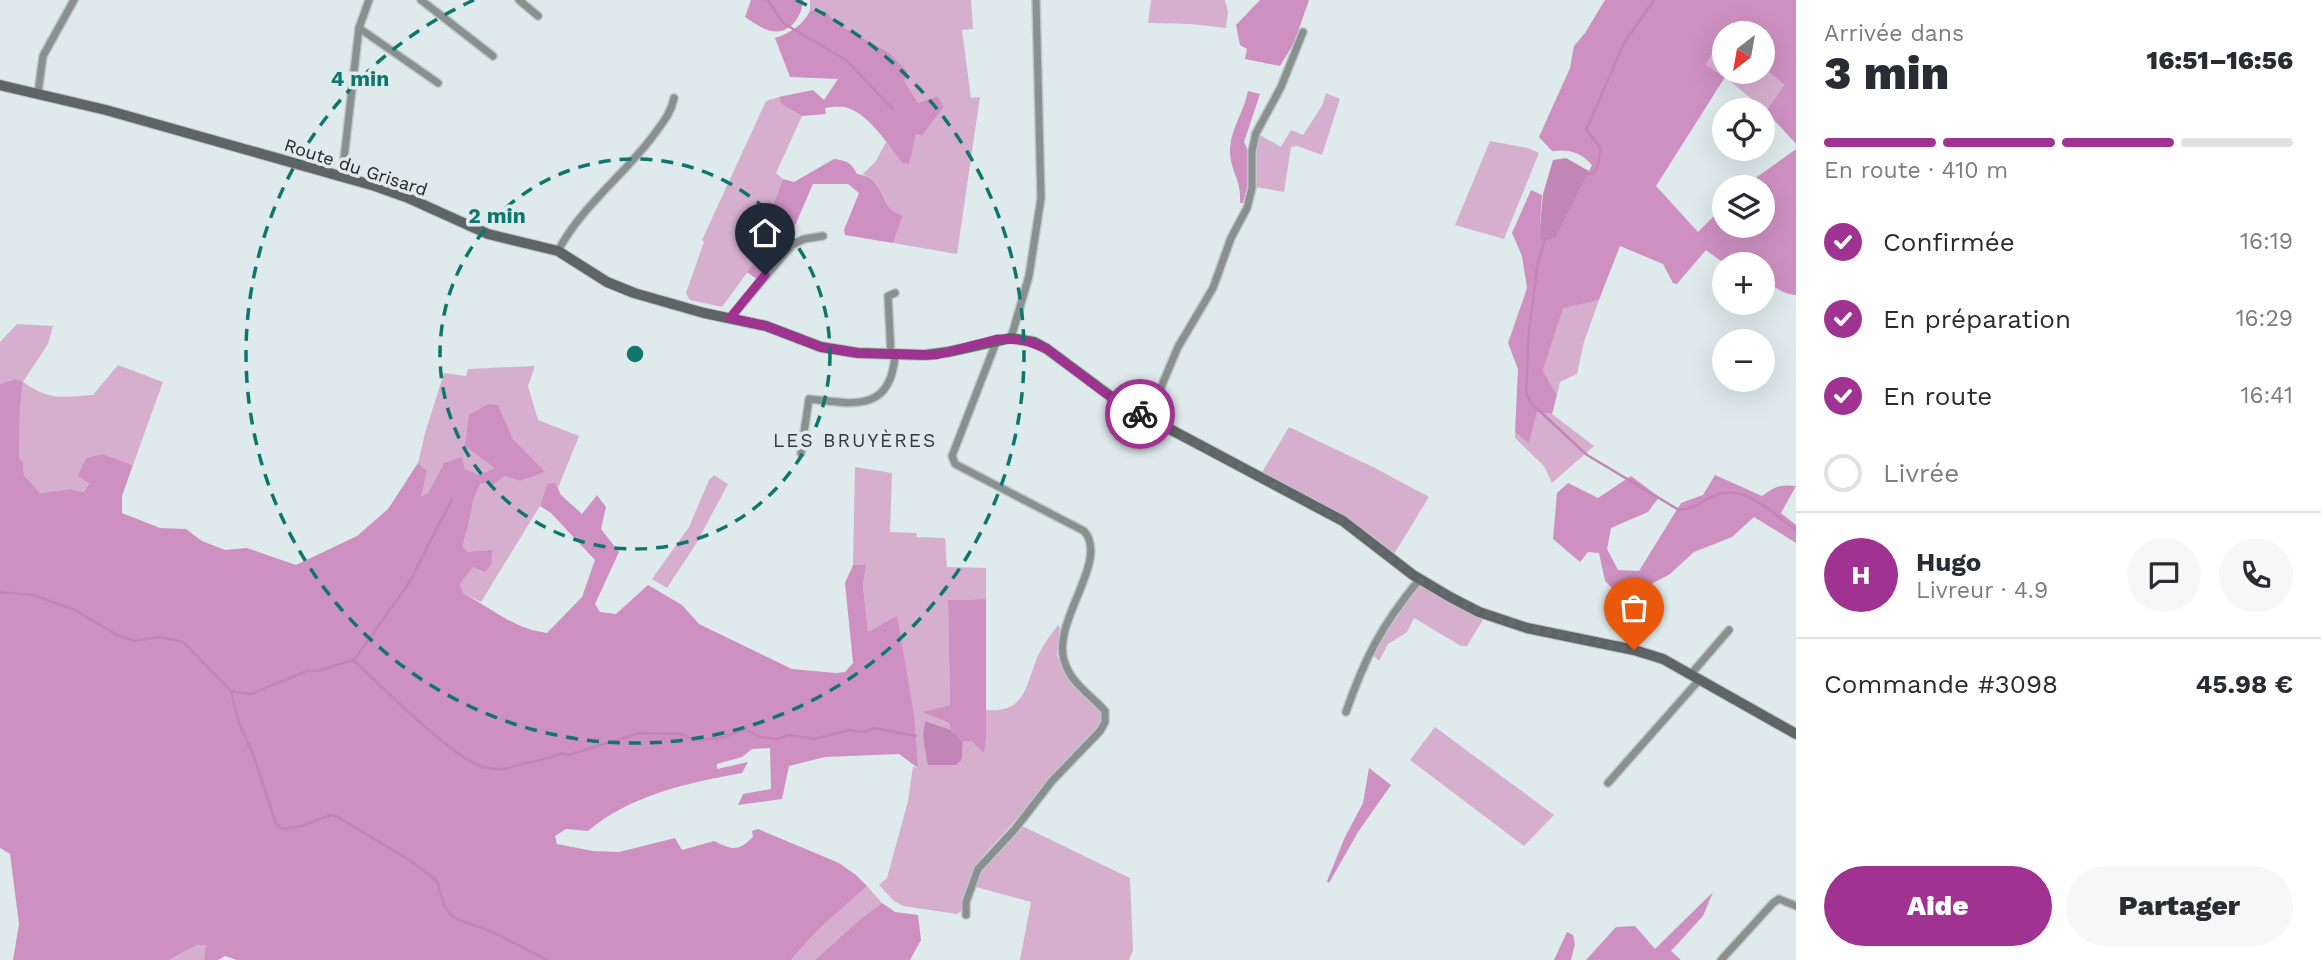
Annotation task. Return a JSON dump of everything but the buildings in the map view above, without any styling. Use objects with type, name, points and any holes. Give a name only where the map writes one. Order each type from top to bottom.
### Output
[{"type":"street","points":[[38,93],[43,56],[74,0]]},
{"type":"street","points":[[342,176],[359,28],[369,0]]},
{"type":"street","points":[[421,0],[493,55]]},
{"type":"street","points":[[519,0],[538,16]]},
{"type":"street","points":[[1011,338],[1029,276],[1041,198],[1036,0]]},
{"type":"street","points":[[359,28],[438,83]]},
{"type":"street","points":[[1147,418],[1178,347],[1213,288],[1231,238],[1247,208],[1252,188],[1252,151],[1256,133],[1281,87],[1303,32]]},
{"type":"street","name":"Route du Grisard","points":[[0,85],[342,176],[406,197],[488,234],[558,251],[621,288],[683,307],[766,326],[821,347],[858,353],[936,355],[997,339],[1011,338],[1034,342],[1105,393],[1147,418],[1343,521],[1419,580],[1460,602],[1503,621],[1650,654],[1696,676],[1796,734]]},
{"type":"street","points":[[558,251],[568,232],[585,211],[636,159],[671,111],[674,98]]},
{"type":"street","points":[[730,318],[792,245],[804,239],[823,236]]},
{"type":"street","points":[[802,453],[809,399],[856,404],[872,401],[889,384],[893,355],[888,296],[895,293]]},
{"type":"street","points":[[966,915],[966,902],[978,869],[1015,829],[1052,781],[1090,743],[1105,722],[1105,710],[1083,691],[1067,669],[1061,644],[1066,623],[1092,556],[1090,537],[1084,531],[956,464],[952,456],[997,339]]},
{"type":"street","points":[[1346,712],[1360,671],[1378,635],[1419,580]]},
{"type":"street","points":[[1608,783],[1696,676],[1729,630]]},
{"type":"street","points":[[1721,960],[1773,903],[1779,899],[1796,906]]},
{"type":"shaded area","points":[[751,0],[803,0],[800,14],[792,25],[780,31],[773,31],[762,28],[745,17]]},
{"type":"shaded area","points":[[810,0],[971,0],[973,29],[962,30],[971,98],[980,97],[957,254],[893,243],[903,216],[891,210],[877,184],[863,174],[876,161],[886,142],[902,163],[916,134],[922,136],[944,107],[938,96],[918,103],[905,82],[907,71],[890,53],[839,25],[825,11],[810,11]]},
{"type":"shaded area","points":[[1151,0],[1225,0],[1228,12],[1226,28],[1148,23]]},
{"type":"shaded area","points":[[1260,0],[1309,0],[1294,43],[1280,66],[1245,59],[1247,49],[1240,45],[1236,25]]},
{"type":"shaded area","points":[[1605,0],[1796,0],[1796,144],[1775,121],[1775,98],[1784,85],[1775,77],[1775,21],[1712,21],[1712,54],[1706,65],[1712,69],[1712,84],[1721,84],[1656,186],[1698,232],[1712,218],[1712,238],[1775,238],[1775,175],[1760,175],[1796,149],[1796,295],[1775,287],[1775,252],[1712,252],[1712,254],[1706,250],[1677,284],[1673,283],[1663,264],[1620,246],[1599,300],[1563,308],[1543,371],[1557,395],[1552,414],[1537,412],[1529,443],[1515,432],[1518,369],[1508,343],[1527,288],[1522,256],[1512,233],[1531,190],[1542,195],[1539,238],[1554,238],[1592,165],[1574,152],[1552,151],[1539,137],[1570,68],[1574,46]]},
{"type":"shaded area","points":[[810,11],[825,11],[839,25],[890,53],[907,71],[905,82],[918,103],[938,96],[944,107],[922,136],[916,134],[909,164],[902,163],[872,124],[848,108],[825,108],[826,114],[802,116],[781,104],[779,97],[813,90],[824,100],[838,79],[790,77],[775,38],[795,28]]},
{"type":"shaded area","points":[[1712,56],[1712,69],[1706,65]]},
{"type":"shaded area","points":[[1775,77],[1784,85],[1775,98],[1750,98],[1733,84],[1775,84]]},
{"type":"shaded area","points":[[1248,91],[1260,94],[1244,142],[1249,172],[1243,203],[1240,203],[1230,149]]},
{"type":"shaded area","points":[[1326,93],[1340,99],[1322,155],[1297,146],[1291,147],[1284,192],[1256,187],[1254,156],[1258,134],[1281,147],[1291,130],[1303,135],[1322,106]]},
{"type":"shaded area","points":[[779,97],[781,104],[802,116],[776,173],[783,179],[772,208],[782,217],[782,234],[763,251],[722,307],[690,300],[686,293],[704,242],[702,240],[766,101]]},
{"type":"shaded area","points":[[1490,141],[1528,148],[1539,153],[1504,239],[1455,225]]},
{"type":"shaded area","points":[[1566,158],[1589,171],[1555,238],[1542,241],[1539,237],[1543,194],[1553,160]]},
{"type":"shaded area","points":[[834,159],[848,163],[857,174],[872,180],[893,211],[903,216],[893,243],[845,235],[844,230],[859,193],[848,184],[813,184],[793,230],[792,240],[758,280],[747,272],[763,251],[782,234],[782,217],[772,208],[783,179],[794,182]]},
{"type":"shaded area","points":[[1599,300],[1584,342],[1577,374],[1560,382],[1557,395],[1543,371],[1563,307]]},
{"type":"shaded area","points":[[17,324],[53,326],[48,344],[23,382],[41,392],[56,396],[93,395],[118,365],[163,382],[133,465],[103,454],[84,492],[69,489],[40,493],[24,475],[23,464],[19,458],[23,383],[15,379],[0,384],[0,342]]},
{"type":"shaded area","points":[[535,366],[528,386],[538,420],[579,436],[558,488],[555,482],[547,484],[540,506],[481,602],[463,593],[460,584],[473,567],[463,547],[463,533],[470,521],[472,497],[481,483],[504,476],[520,481],[544,472],[513,439],[498,406],[496,468],[479,475],[444,463],[428,493],[420,496],[427,471],[418,463],[444,373],[466,376],[468,369]]},
{"type":"shaded area","points":[[15,379],[23,382],[19,458],[23,463],[24,475],[40,493],[70,489],[84,492],[89,483],[78,476],[86,458],[103,454],[133,465],[122,496],[122,513],[160,528],[186,529],[202,541],[225,550],[247,548],[296,565],[357,536],[388,509],[418,463],[427,471],[421,496],[428,493],[444,463],[462,457],[465,469],[479,475],[495,468],[465,446],[469,415],[488,404],[498,405],[513,439],[545,472],[520,481],[504,476],[494,484],[481,483],[473,500],[463,547],[467,552],[492,550],[491,565],[485,572],[473,567],[460,584],[463,593],[513,623],[535,631],[547,633],[582,597],[595,560],[551,513],[540,506],[547,484],[555,482],[561,495],[582,514],[597,495],[606,507],[601,529],[619,552],[595,604],[600,612],[616,614],[648,585],[682,605],[699,624],[792,669],[836,673],[845,672],[853,663],[845,583],[853,565],[866,564],[863,586],[868,632],[897,616],[914,715],[918,768],[899,754],[825,757],[789,766],[782,799],[738,805],[743,794],[771,789],[770,748],[752,749],[742,757],[717,764],[717,769],[748,762],[742,773],[660,792],[622,808],[588,831],[566,829],[555,836],[557,844],[593,851],[619,852],[675,838],[682,850],[714,841],[730,848],[739,847],[753,837],[752,831],[758,829],[839,863],[867,886],[817,931],[791,960],[237,960],[225,956],[218,960],[204,960],[206,945],[197,945],[169,960],[13,960],[19,924],[10,854],[0,848],[0,384]]},
{"type":"shaded area","points":[[1537,412],[1552,414],[1594,446],[1552,483],[1544,466],[1515,438],[1515,432],[1529,442]]},
{"type":"shaded area","points":[[1289,427],[1429,497],[1394,554],[1347,520],[1261,474]]},
{"type":"shaded area","points":[[855,467],[892,473],[890,532],[945,538],[947,567],[986,568],[986,599],[948,600],[950,705],[925,712],[949,723],[951,730],[927,721],[962,759],[963,741],[971,741],[984,753],[985,710],[999,710],[1016,703],[1026,688],[1041,649],[1058,625],[1057,656],[1074,686],[1102,714],[1098,730],[981,858],[968,883],[961,911],[957,914],[903,906],[894,901],[879,885],[887,878],[908,801],[913,766],[917,768],[897,617],[868,632],[863,586],[866,564],[853,565]]},
{"type":"shaded area","points":[[714,475],[728,484],[696,544],[667,588],[652,579],[689,527],[709,480]]},
{"type":"shaded area","points":[[1715,475],[1762,496],[1778,487],[1796,486],[1781,513],[1796,525],[1796,543],[1754,517],[1732,537],[1694,552],[1670,574],[1623,599],[1605,581],[1599,553],[1588,552],[1580,562],[1553,539],[1557,493],[1568,483],[1598,498],[1631,476],[1659,497],[1648,512],[1611,528],[1607,549],[1618,570],[1639,571],[1681,503],[1703,495]]},
{"type":"shaded area","points":[[1421,585],[1484,618],[1467,646],[1461,646],[1414,618],[1407,632],[1388,644],[1379,661],[1371,653],[1397,612]]},
{"type":"shaded area","points":[[986,599],[984,753],[971,741],[963,741],[951,730],[949,723],[923,712],[950,705],[948,600]]},
{"type":"shaded area","points":[[926,721],[951,730],[963,741],[962,759],[956,765],[928,765],[923,737]]},
{"type":"shaded area","points":[[1435,727],[1554,815],[1524,846],[1410,760]]},
{"type":"shaded area","points":[[1369,768],[1391,785],[1358,832],[1329,883],[1327,881],[1345,837],[1363,803]]},
{"type":"shaded area","points":[[1020,825],[1130,878],[1133,950],[1129,960],[1020,960],[1031,902],[973,886],[982,868]]},
{"type":"shaded area","points":[[867,886],[882,903],[815,960],[791,960],[817,931]]},
{"type":"shaded area","points":[[1713,892],[1703,916],[1671,951],[1681,960],[1586,960],[1616,927],[1635,926],[1655,949]]},
{"type":"shaded area","points":[[882,903],[895,912],[918,915],[921,940],[910,960],[815,960],[858,921]]},
{"type":"shaded area","points":[[1567,932],[1573,935],[1575,944],[1571,960],[1554,960]]},
{"type":"shaded area","points":[[197,945],[207,945],[204,960],[169,960]]},
{"type":"waterway","points":[[768,0],[783,23],[846,60],[893,109]]},
{"type":"waterway","points":[[1586,174],[1593,173],[1597,168],[1601,148],[1586,130],[1624,43],[1654,0]]},
{"type":"waterway","points":[[1545,239],[1538,262],[1529,330],[1526,393],[1531,403],[1587,455],[1679,510],[1729,492],[1760,503],[1796,530]]},
{"type":"waterway","points":[[354,660],[409,583],[452,499]]},
{"type":"waterway","points":[[0,592],[33,595],[75,610],[117,635],[135,641],[160,637],[183,642],[231,691],[239,723],[255,759],[276,824],[283,829],[302,826],[330,815],[336,816],[411,861],[437,881],[444,905],[450,914],[493,932],[547,960]]},
{"type":"waterway","points":[[231,691],[251,694],[309,670],[317,671],[353,660],[417,720],[455,751],[471,762],[498,769],[562,753],[568,755],[639,733],[681,734],[694,740],[724,737],[745,729],[760,737],[777,739],[789,735],[814,739],[849,730],[864,732],[874,728],[916,736]]},
{"type":"way so far","points":[[1140,414],[1343,521],[1419,580],[1479,611],[1527,628],[1634,650]]},
{"type":"district","name":"LES BRUYÈRES","points":[[855,440]]},
{"type":"route","points":[[765,275],[730,318],[780,330],[821,347],[858,353],[936,355],[997,339],[1011,338],[1034,342],[1105,393],[1140,414]]}]
